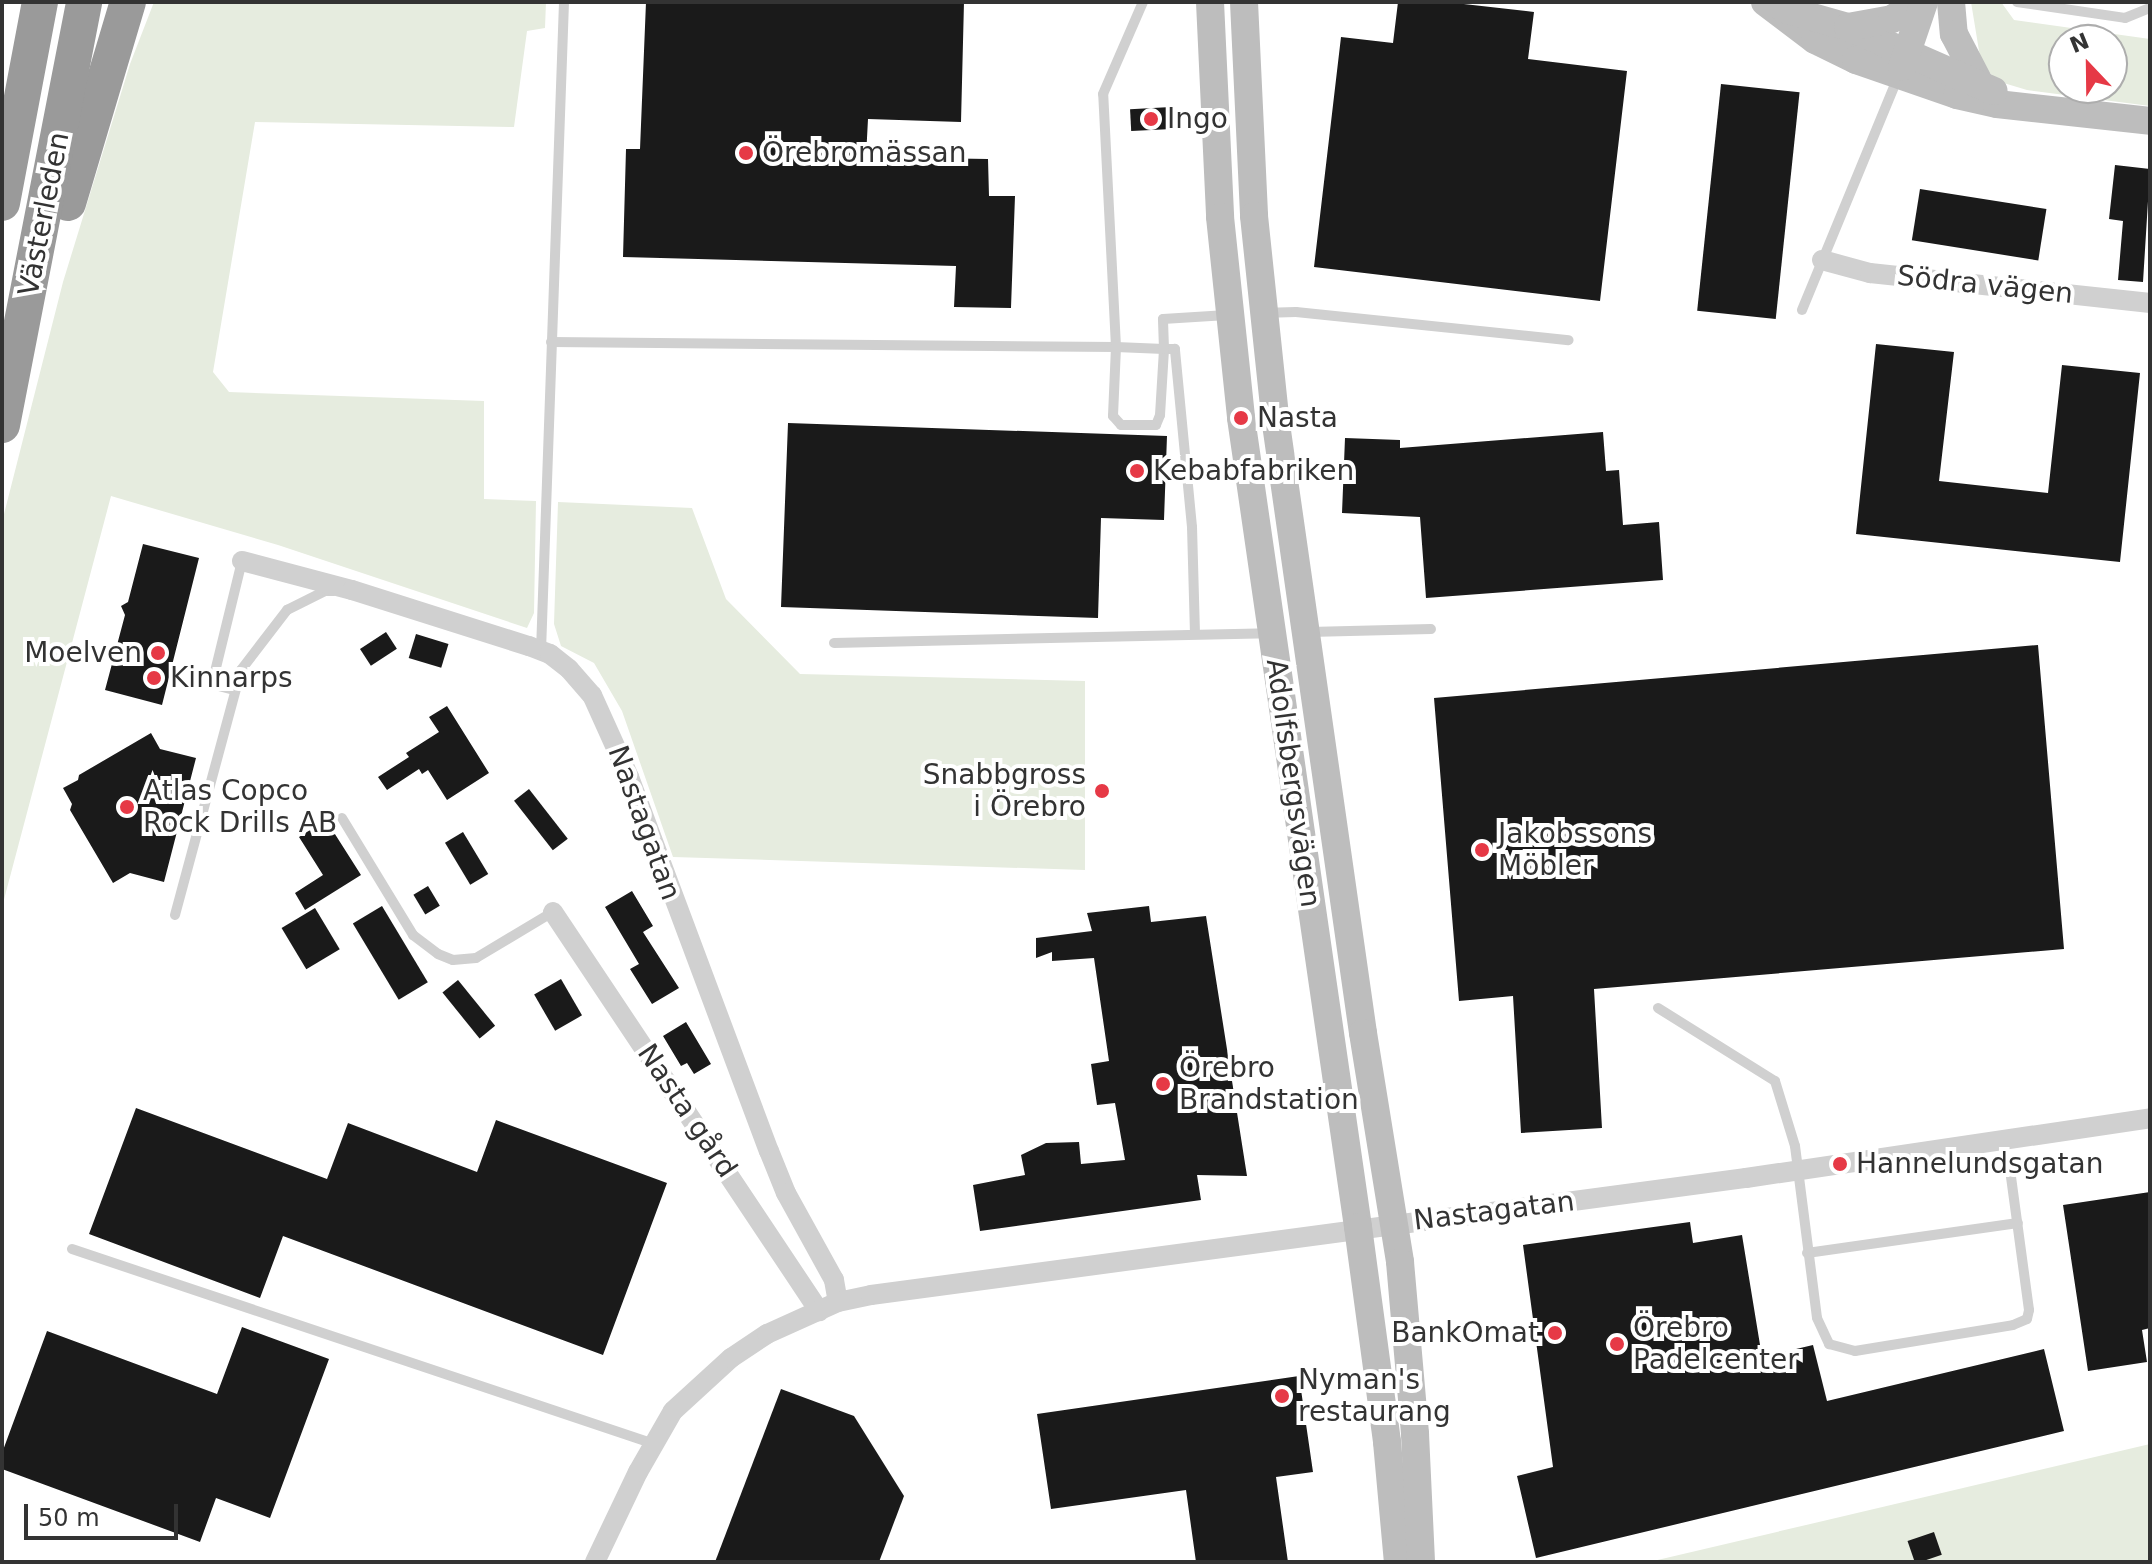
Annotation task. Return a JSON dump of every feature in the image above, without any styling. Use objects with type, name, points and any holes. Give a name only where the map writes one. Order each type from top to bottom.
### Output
[{"type":"highway","name":"Västerleden","points":[[2,203],[40,2]]},
{"type":"highway","name":"Västerleden","points":[[2,425],[84,2]]},
{"type":"highway","points":[[37,253],[57,238],[128,2]]},
{"type":"main road","name":"Adolfsbergsvägen","points":[[1210,2],[1219,201],[1229,315],[1271,633],[1358,1227],[1387,1442],[1398,1562]]},
{"type":"main road","name":"Adolfsbergsvägen","points":[[1244,2],[1250,154],[1264,313],[1306,633],[1393,1224],[1410,1367],[1421,1562]]},
{"type":"main road","points":[[1848,27],[1892,19],[1917,2]]},
{"type":"main road","points":[[1904,63],[1924,2]]},
{"type":"main road","points":[[1904,63],[1932,40],[1951,2]]},
{"type":"main road","points":[[1951,2],[1954,34],[1980,84]]},
{"type":"main road","points":[[1767,3],[1848,27],[1957,95],[2150,121]]},
{"type":"main road","points":[[1767,3],[1815,40],[1980,84],[2040,108]]},
{"type":"main road","points":[[1229,315],[1264,313]]},
{"type":"main road","points":[[1271,633],[1306,633]]},
{"type":"street","name":"Södra vägen","points":[[1822,260],[1870,273],[2150,303]]},
{"type":"street","name":"Nastagatan","points":[[242,561],[352,590],[541,651],[569,669],[592,695],[610,729],[786,1193],[834,1280],[829,1306]]},
{"type":"street","name":"Nasta gård","points":[[553,912],[829,1306]]},
{"type":"street","name":"Nastagatan","points":[[595,1562],[673,1411],[731,1358],[767,1334],[829,1306],[1358,1227],[1799,1170],[2150,1118]]},
{"type":"lane","points":[[541,651],[564,2]]},
{"type":"lane","points":[[1143,2],[1103,94],[1116,347],[1113,416],[1121,425],[1156,425],[1160,415],[1163,319],[1229,315]]},
{"type":"lane","points":[[2017,2],[2125,18],[2150,8]]},
{"type":"lane","points":[[1802,310],[1904,63]]},
{"type":"lane","points":[[1264,313],[1296,312],[1569,340]]},
{"type":"lane","points":[[551,342],[1175,349],[1192,527],[1195,634]]},
{"type":"lane","points":[[234,690],[212,684],[242,561]]},
{"type":"lane","points":[[175,915],[241,670],[287,610],[325,591],[352,590]]},
{"type":"lane","points":[[1306,633],[1431,629]]},
{"type":"lane","points":[[834,643],[1271,633]]},
{"type":"lane","points":[[342,818],[413,935],[438,954],[453,960],[476,958],[553,912]]},
{"type":"lane","points":[[1658,1008],[1775,1081],[1795,1146],[1807,1253],[1822,1334],[1829,1344],[1855,1351],[2013,1325],[2027,1319],[2029,1310],[2011,1176]]},
{"type":"lane","points":[[1807,1253],[2018,1223]]},
{"type":"lane","points":[[72,1249],[654,1444]]},
{"type":"shaded area","points":[[154,2],[546,2],[545,28],[527,31],[514,127],[255,122],[213,372],[229,392],[484,401],[484,499],[536,501],[534,613],[527,628],[278,545],[111,496],[2,907],[2,522],[63,282],[130,64]]},
{"type":"shaded area","points":[[1971,2],[2001,2],[2014,20],[2048,25],[2048,93],[1997,81],[1981,63]]},
{"type":"shaded area","points":[[2128,36],[2150,39],[2150,106],[2128,103]]},
{"type":"shaded area","points":[[558,502],[692,508],[726,599],[800,674],[1085,681],[1085,870],[673,857],[622,711],[594,663],[561,646],[554,624]]},
{"type":"shaded area","points":[[2150,1444],[2150,1562],[1649,1562]]},
{"type":"building","name":"Örebromässan","points":[[646,2],[964,2],[961,122],[868,119],[866,157],[988,159],[989,196],[1015,196],[1011,308],[954,307],[956,266],[623,257],[626,149],[640,149]]},
{"type":"building","points":[[1398,2],[1446,2],[1534,12],[1528,59],[1627,71],[1600,301],[1314,267],[1341,37],[1393,43]]},
{"type":"building","points":[[1721,84],[1800,92],[1776,319],[1697,311]]},
{"type":"building","name":"Ingo","points":[[1171,107],[1172,129],[1131,131],[1130,109]]},
{"type":"building","points":[[2115,165],[2150,169],[2143,282],[2118,280],[2123,221],[2109,219]]},
{"type":"building","points":[[1920,189],[2046,209],[2038,260],[1912,240]]},
{"type":"building","points":[[1876,344],[1954,352],[1939,481],[2048,493],[2062,365],[2140,373],[2120,562],[1856,534]]},
{"type":"building","points":[[788,423],[1167,436],[1164,520],[1101,518],[1098,618],[781,607]]},
{"type":"building","points":[[1603,432],[1606,471],[1619,470],[1623,525],[1659,522],[1663,580],[1426,598],[1420,517],[1342,513],[1345,438],[1400,440],[1400,448]]},
{"type":"building","points":[[143,544],[199,558],[162,705],[105,690],[125,615],[121,606],[128,602]]},
{"type":"building","points":[[386,632],[397,649],[371,666],[360,649]]},
{"type":"building","points":[[416,634],[449,644],[441,668],[409,658]]},
{"type":"building","points":[[2038,645],[2064,949],[1594,989],[1602,1128],[1521,1133],[1513,996],[1459,1001],[1434,698]]},
{"type":"building","points":[[447,706],[489,773],[447,800],[428,770],[422,774],[419,769],[387,790],[378,777],[409,757],[406,753],[439,732],[429,717]]},
{"type":"building","name":"Atlas Copco Rock Drills AB","points":[[151,733],[160,749],[196,758],[164,882],[130,873],[113,883],[70,810],[72,804],[63,788],[78,780],[79,775]]},
{"type":"building","points":[[529,789],[568,839],[553,850],[514,801]]},
{"type":"building","points":[[326,820],[361,875],[305,910],[295,893],[323,875],[299,837]]},
{"type":"building","points":[[463,832],[488,874],[470,885],[445,843]]},
{"type":"building","points":[[428,886],[440,906],[425,914],[413,895]]},
{"type":"building","points":[[632,891],[653,926],[643,932],[679,988],[652,1004],[630,969],[639,964],[605,907]]},
{"type":"building","points":[[382,906],[428,982],[399,1000],[353,924]]},
{"type":"building","name":"Örebro Brandstation","points":[[1149,906],[1151,922],[1206,916],[1247,1176],[1197,1175],[1201,1200],[980,1231],[973,1185],[1025,1175],[1021,1155],[1046,1143],[1079,1142],[1081,1164],[1125,1160],[1115,1103],[1097,1105],[1091,1064],[1109,1061],[1094,958],[1052,961],[1052,952],[1036,958],[1036,938],[1092,931],[1087,913]]},
{"type":"building","points":[[315,908],[340,949],[306,969],[282,928]]},
{"type":"building","points":[[561,979],[582,1015],[555,1031],[534,994]]},
{"type":"building","points":[[458,980],[495,1026],[480,1038],[442,993]]},
{"type":"building","points":[[686,1022],[711,1064],[694,1074],[687,1063],[681,1066],[663,1036]]},
{"type":"building","points":[[136,1108],[327,1179],[348,1123],[477,1172],[496,1120],[667,1183],[603,1355],[283,1236],[260,1298],[89,1234]]},
{"type":"building","points":[[2150,1192],[2150,1328],[2142,1330],[2147,1362],[2088,1371],[2063,1205]]},
{"type":"building","points":[[1690,1222],[1693,1243],[1742,1235],[1762,1357],[1813,1345],[1827,1401],[2044,1349],[2064,1431],[1536,1558],[1517,1476],[1553,1467],[1523,1245]]},
{"type":"building","points":[[242,1327],[329,1359],[270,1518],[216,1498],[200,1542],[2,1469],[2,1453],[47,1331],[217,1394]]},
{"type":"building","points":[[1299,1376],[1313,1472],[1276,1477],[1288,1562],[1196,1562],[1186,1490],[1051,1509],[1037,1414]]},
{"type":"building","points":[[781,1389],[854,1416],[904,1496],[879,1562],[715,1562]]},
{"type":"building","points":[[1934,1532],[1942,1555],[1915,1562],[1908,1541]]},
{"type":"place","name":"Ingo","points":[[1151,119]]},
{"type":"place","name":"Örebromässan","points":[[746,153]]},
{"type":"place","name":"Nasta","points":[[1241,418]]},
{"type":"place","name":"Kebabfabriken","points":[[1137,471]]},
{"type":"place","name":"Moelven","points":[[158,653]]},
{"type":"place","name":"Kinnarps","points":[[154,678]]},
{"type":"place","name":"Snabbgross i Örebro","points":[[1102,791]]},
{"type":"place","name":"Atlas Copco Rock Drills AB","points":[[127,807]]},
{"type":"place","name":"Jakobssons Möbler","points":[[1482,850]]},
{"type":"place","name":"Örebro Brandstation","points":[[1163,1084]]},
{"type":"place","name":"Hannelundsgatan","points":[[1840,1164]]},
{"type":"place","name":"BankOmat","points":[[1555,1333]]},
{"type":"place","name":"Örebro Padelcenter","points":[[1617,1344]]},
{"type":"place","name":"Nyman's restaurang","points":[[1282,1396]]}]
